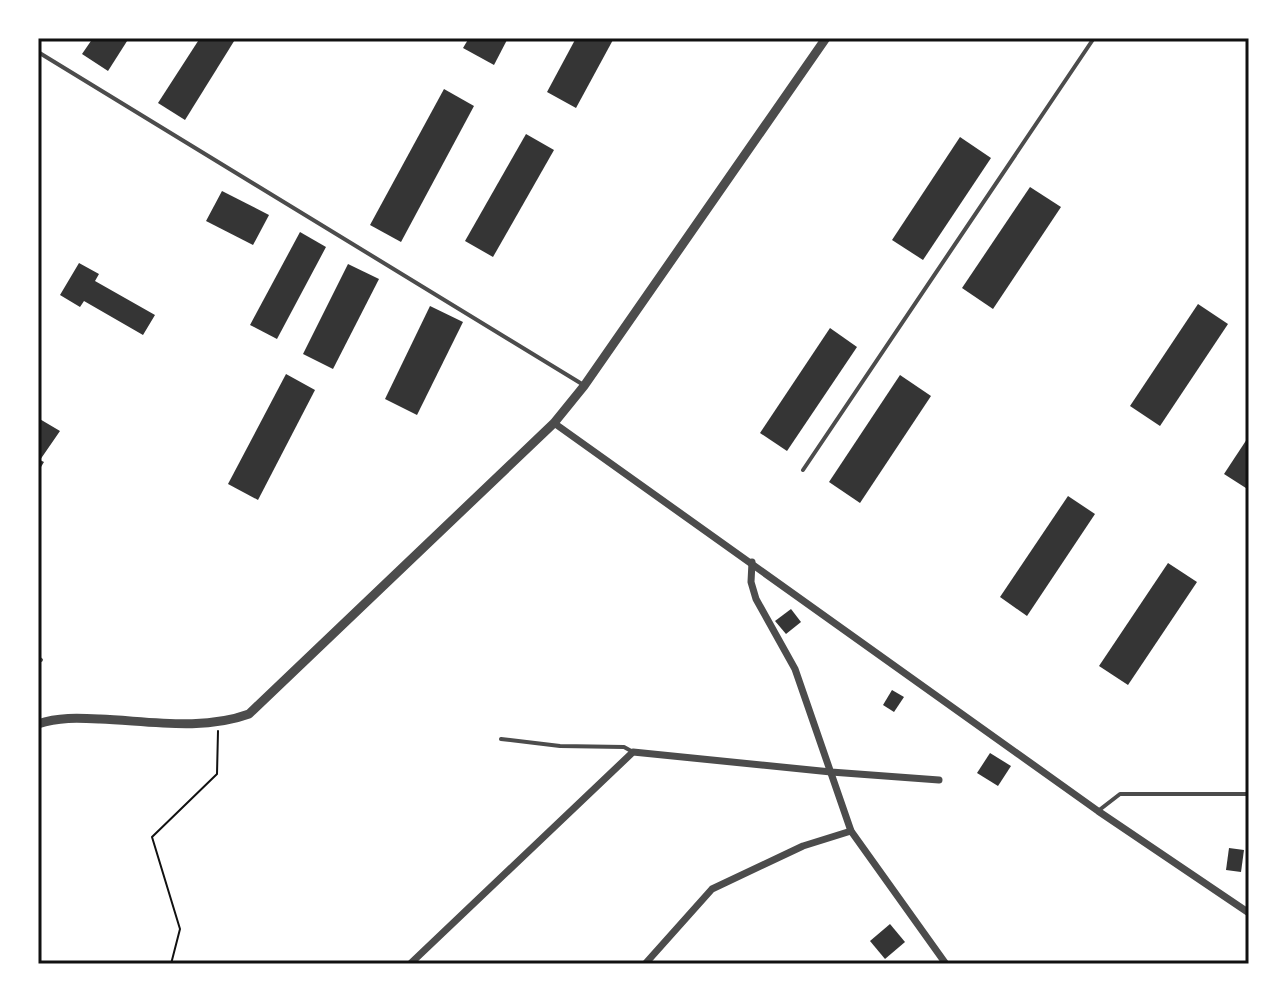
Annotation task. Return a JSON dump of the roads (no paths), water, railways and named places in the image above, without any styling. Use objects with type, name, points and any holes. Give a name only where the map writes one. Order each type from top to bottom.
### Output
[{"type":"street","points":[[38,724],[66,718],[228,722],[249,714],[554,423],[584,386],[826,38]]},
{"type":"street","points":[[554,423],[1098,811],[1249,913]]},
{"type":"street","points":[[752,562],[751,582],[756,599],[795,669],[851,831],[946,964]]},
{"type":"street","points":[[410,964],[633,752],[939,780]]},
{"type":"street","points":[[645,964],[712,889],[803,846],[851,831]]},
{"type":"lane","points":[[803,470],[1094,38]]},
{"type":"lane","points":[[38,52],[584,386]]},
{"type":"lane","points":[[501,739],[560,746],[624,747],[633,752]]},
{"type":"lane","points":[[1098,811],[1120,794],[1249,794]]}]
